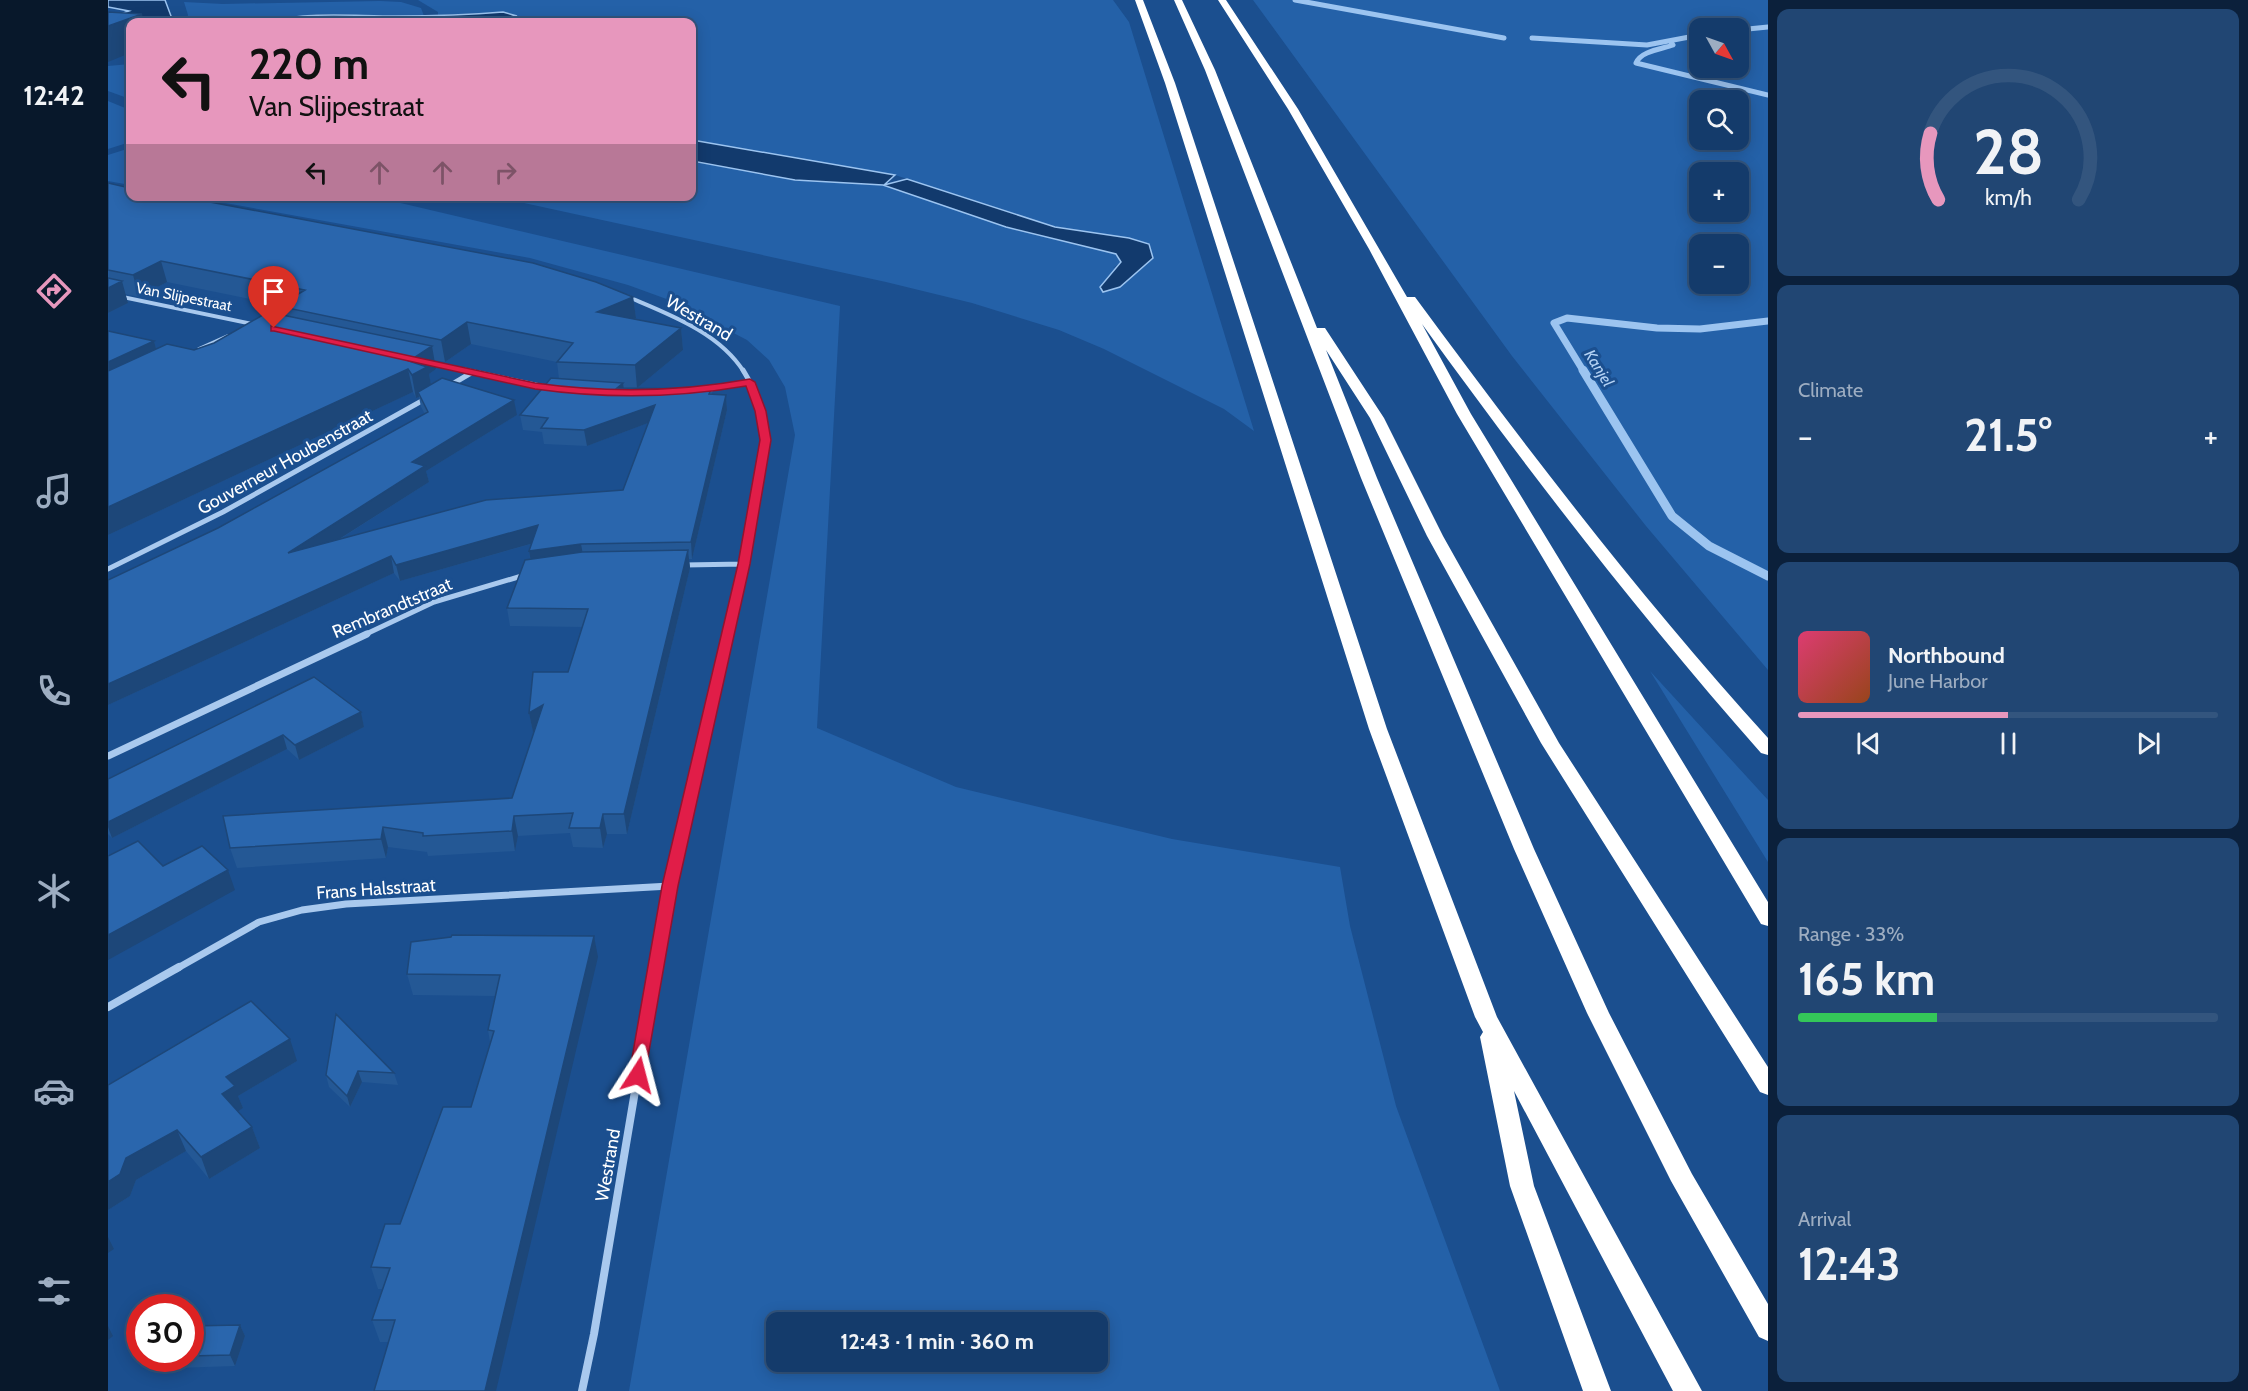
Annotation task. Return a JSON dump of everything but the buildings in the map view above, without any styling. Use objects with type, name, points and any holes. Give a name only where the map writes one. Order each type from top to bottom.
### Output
[{"type":"highway","points":[[1178,0],[1210,70],[1369,478],[1524,849],[1598,1013],[1683,1181],[1768,1329]]},
{"type":"highway","points":[[1222,0],[1293,109],[1375,249],[1464,414],[1561,571],[1768,919]]},
{"type":"highway","points":[[1138,1],[1170,83],[1378,729],[1486,1017],[1688,1391]]},
{"type":"highway","points":[[1375,249],[1514,443],[1591,542],[1711,687],[1768,749]]},
{"type":"highway","points":[[1300,299],[1377,418],[1435,536],[1550,743],[1768,1086]]},
{"type":"highway","points":[[1486,1017],[1522,1186],[1597,1391]]},
{"type":"street","name":"Van Slijpestraat","points":[[108,294],[264,326]]},
{"type":"street","name":"Westrand","points":[[582,1391],[594,1334],[670,886],[744,564],[765,440],[760,411],[750,382],[733,355],[704,334],[668,314],[621,294]]},
{"type":"street","points":[[242,329],[253,324]]},
{"type":"street","points":[[191,353],[232,334]]},
{"type":"street","points":[[425,362],[553,389]]},
{"type":"street","points":[[443,389],[471,372]]},
{"type":"street","points":[[697,390],[750,382]]},
{"type":"street","name":"Gouverneur Houbenstraat","points":[[108,569],[223,512],[433,395]]},
{"type":"street","points":[[675,565],[744,564]]},
{"type":"street","name":"Rembrandtstraat","points":[[108,756],[434,602],[514,577],[537,573]]},
{"type":"street","name":"Frans Halsstraat","points":[[108,1007],[259,922],[302,910],[346,904],[670,886]]},
{"type":"shaded area","points":[[108,0],[165,0],[171,16],[171,18],[126,18],[126,21],[108,18],[129,11],[108,7]]},
{"type":"shaded area","points":[[418,0],[1113,0],[1129,22],[1254,431],[1224,409],[1104,349],[1059,330],[972,303],[886,282],[515,201],[696,201],[696,162],[795,180],[883,185],[1006,227],[1116,254],[1121,262],[1113,268],[1153,258],[1149,244],[1129,238],[1055,227],[895,175],[696,141],[696,18],[486,18],[515,16],[503,12],[438,15],[438,12]]},
{"type":"shaded area","points":[[1253,0],[1768,0],[1768,670],[1646,526],[1512,356]]},
{"type":"shaded area","points":[[184,2],[223,4],[401,2],[421,8],[424,16],[315,14],[291,18],[187,18]]},
{"type":"shaded area","points":[[503,12],[517,16],[498,18],[289,18],[316,15],[463,15]]},
{"type":"shaded area","points":[[126,64],[126,98],[108,91],[108,66]]},
{"type":"shaded area","points":[[108,101],[126,108],[126,143],[108,149]]},
{"type":"shaded area","points":[[696,141],[895,175],[884,185],[907,179],[1055,227],[1129,238],[1149,244],[1153,258],[1120,287],[1103,292],[1100,287],[1121,262],[1116,254],[1006,227],[883,185],[795,180],[696,162]]},
{"type":"shaded area","points":[[126,149],[126,184],[108,181],[108,155]]},
{"type":"shaded area","points":[[214,201],[392,201],[840,306],[817,728],[956,787],[1172,839],[1340,867],[1350,926],[1396,1106],[1500,1391],[629,1391],[795,435],[785,387],[769,360],[747,340],[672,301],[628,285],[530,258]]},
{"type":"shaded area","points":[[1650,671],[1768,800],[1768,862]]},
{"type":"waterway","points":[[1295,0],[1504,38]]},
{"type":"waterway","points":[[1749,29],[1768,27]]},
{"type":"waterway","points":[[1532,38],[1647,45],[1689,37]]},
{"type":"waterway","points":[[1670,41],[1673,45],[1647,53],[1636,63],[1768,95]]},
{"type":"waterway","name":"Kanjel","points":[[1584,372],[1554,323],[1567,318],[1657,328],[1700,329],[1768,321]]},
{"type":"waterway","name":"Kanjel","points":[[1583,370],[1672,516],[1709,546],[1768,576]]},
{"type":"route","points":[[274,328],[535,386],[571,391],[657,394],[707,390],[750,382],[760,411],[765,440],[744,564],[670,886],[638,1075]]}]
